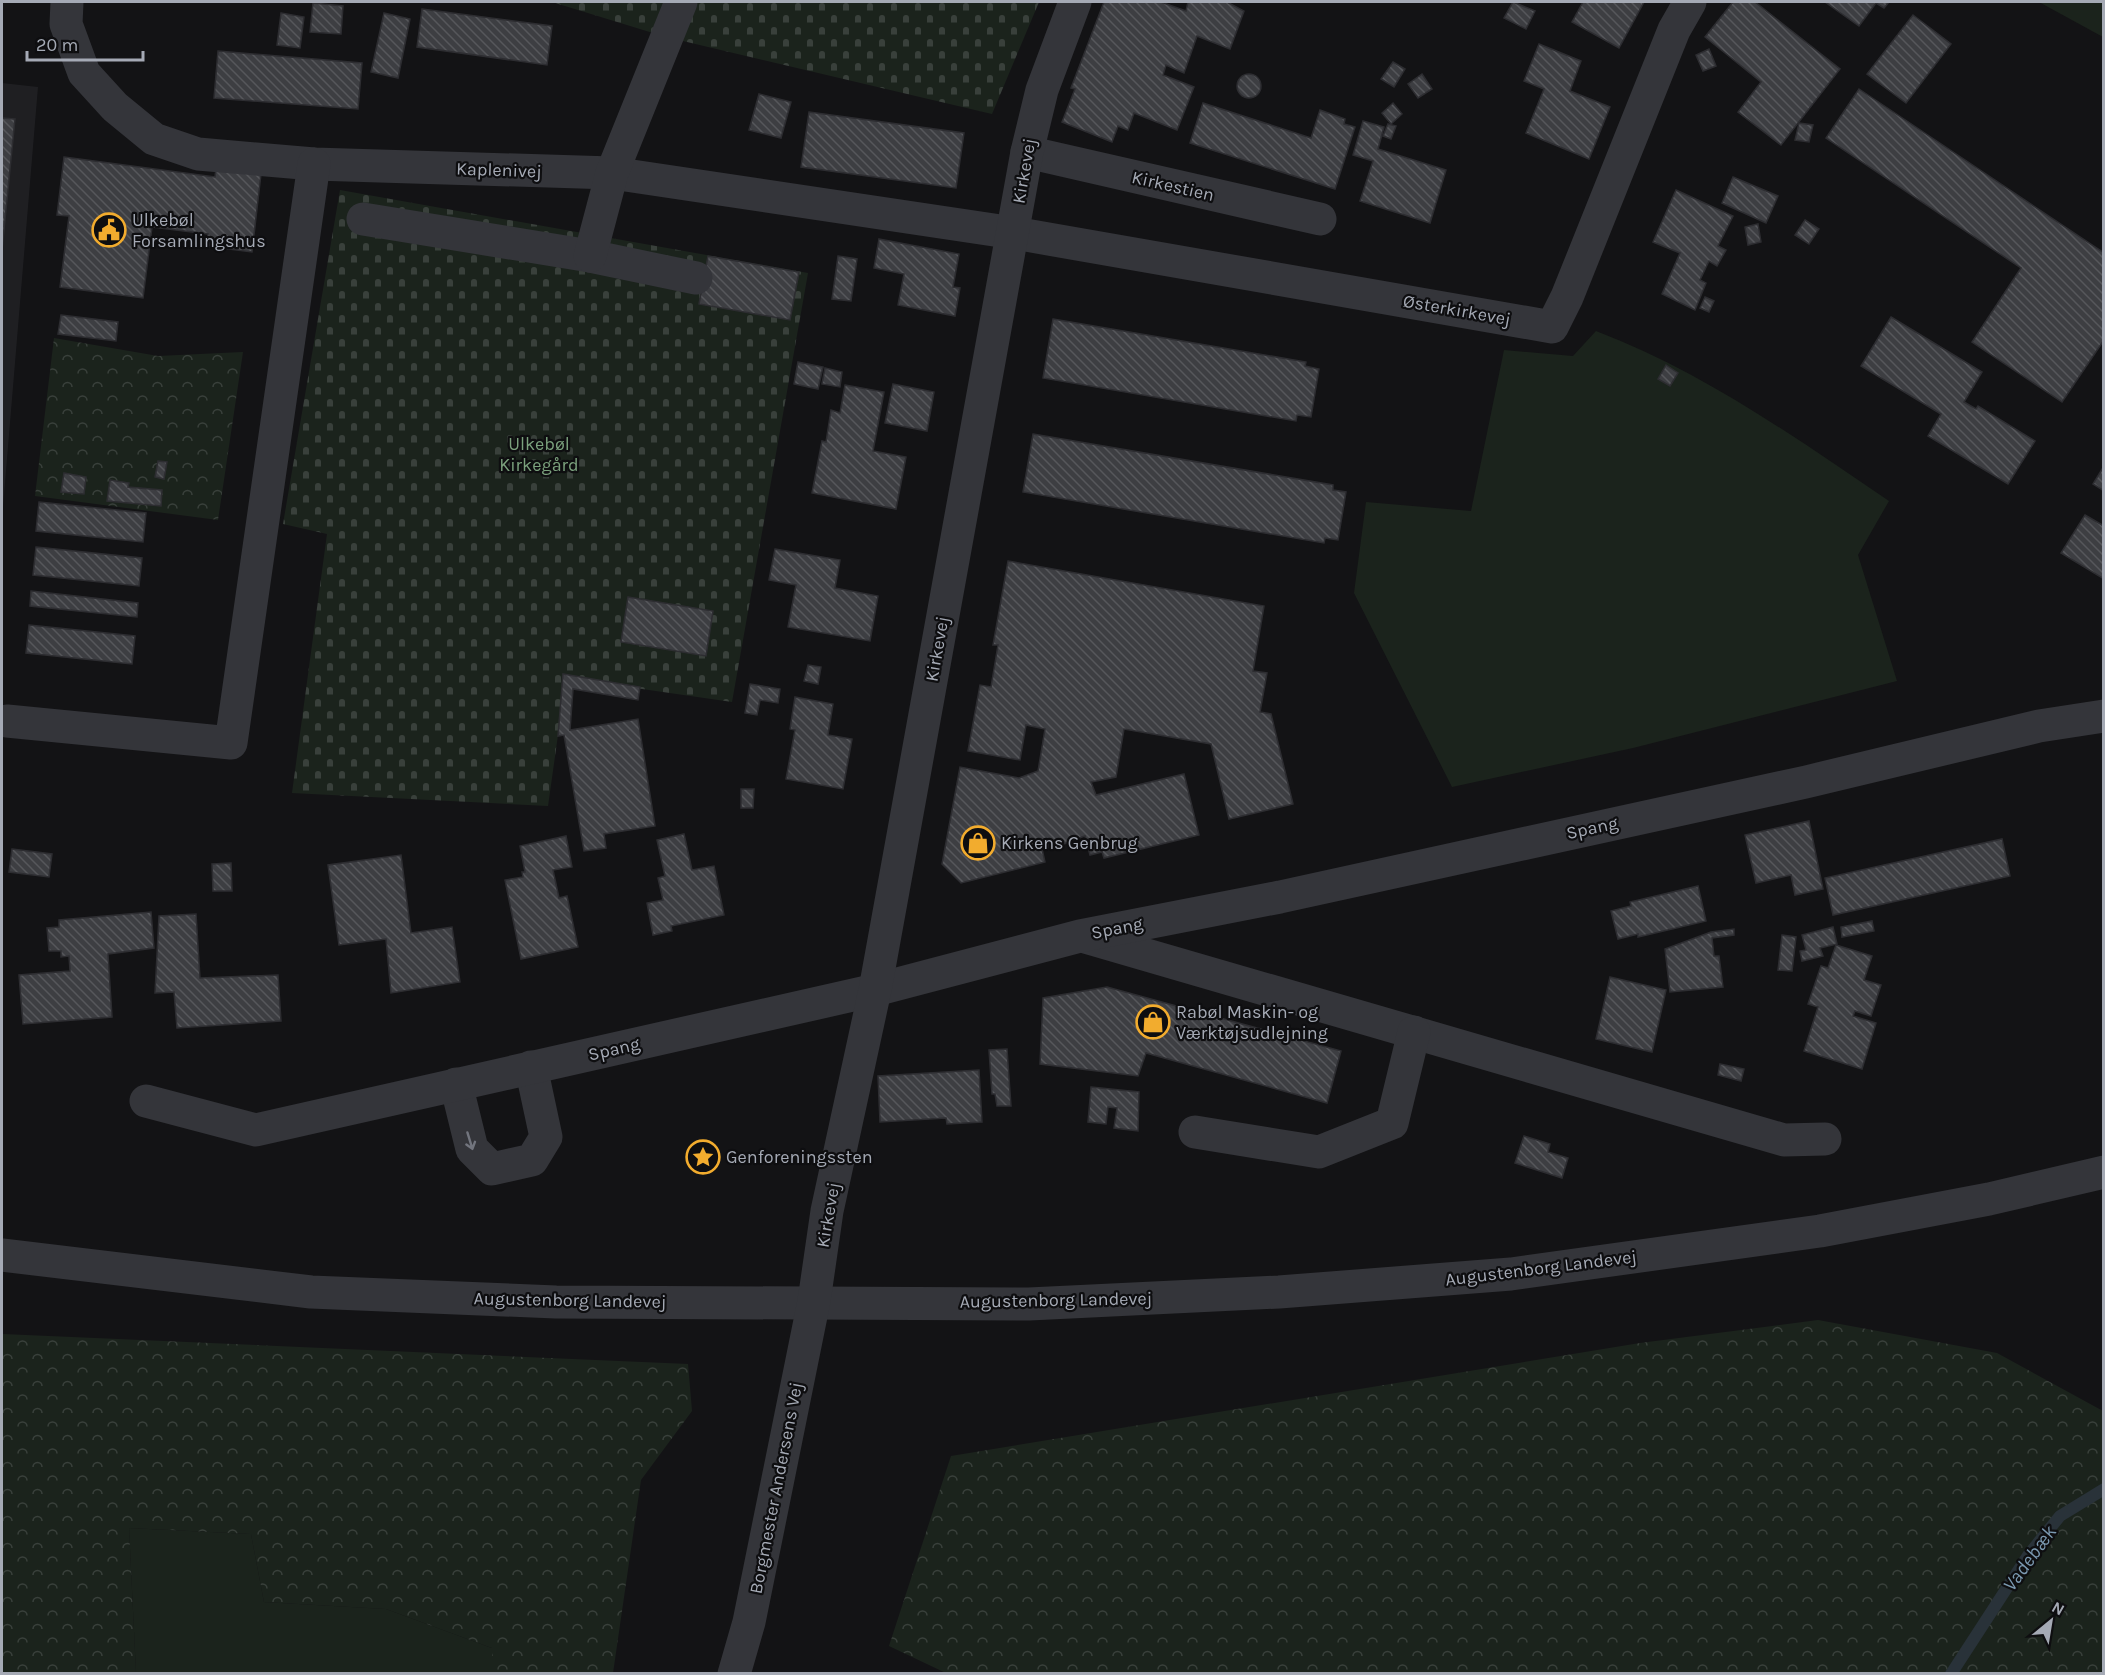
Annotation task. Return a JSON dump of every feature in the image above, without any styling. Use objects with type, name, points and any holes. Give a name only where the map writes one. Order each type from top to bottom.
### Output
[{"type":"street","name":"Kaplenivej","points":[[67,2],[66,24],[84,73],[115,107],[154,139],[198,154],[314,164],[612,173],[1014,233]]},
{"type":"street","points":[[590,256],[612,173],[681,2]]},
{"type":"street","name":"Kirkevej","points":[[814,1301],[827,1211],[875,990],[1014,233],[1026,152],[1042,90],[1075,2]]},
{"type":"street","name":"Østerkirkevej","points":[[1014,233],[1552,327],[1567,297],[1674,30],[1690,2]]},
{"type":"street","name":"Kirkestien","points":[[1026,152],[1320,219]]},
{"type":"street","points":[[7,721],[231,743],[314,164]]},
{"type":"street","points":[[363,219],[590,256],[696,278]]},
{"type":"street","name":"Spang","points":[[146,1101],[256,1130],[875,990],[1080,936],[1280,897],[1806,782],[2039,726],[2103,716]]},
{"type":"street","name":"Spang","points":[[1080,936],[1784,1140],[1825,1139]]},
{"type":"street","points":[[1195,1132],[1319,1152],[1392,1123],[1414,1032]]},
{"type":"street","points":[[456,1084],[472,1149],[492,1169],[532,1160],[546,1137],[531,1067]]},
{"type":"street","name":"Augustenborg Landevej","points":[[2,1255],[311,1293],[556,1302],[1041,1303],[1279,1292],[1511,1274],[1820,1231],[1989,1198],[2103,1172]]},
{"type":"street","name":"Borgmester Andersens Vej","points":[[735,1674],[749,1622],[814,1301]]},
{"type":"shaded area","points":[[2,83],[38,87],[2,519]]},
{"type":"green space","points":[[552,2],[1039,2],[992,114],[666,37]]},
{"type":"green space","points":[[2039,2],[2103,2],[2103,37]]},
{"type":"green space","name":"Ulkebøl Kirkegård","points":[[340,190],[808,273],[732,702],[566,678],[548,806],[292,793],[327,534],[283,524]]},
{"type":"green space","points":[[1596,331],[1635,347],[1711,386],[1783,430],[1889,501],[1858,555],[1897,681],[1633,748],[1452,787],[1354,593],[1366,502],[1471,511],[1504,350],[1573,356]]},
{"type":"green space","points":[[54,338],[158,356],[243,352],[218,520],[35,496]]},
{"type":"green space","points":[[1818,1320],[1997,1353],[2103,1411],[2103,1673],[948,1674],[889,1646],[951,1456],[1640,1343]]},
{"type":"green space","points":[[2,1334],[688,1364],[692,1411],[641,1480],[613,1673],[492,1673],[492,1648],[386,1609],[264,1602],[251,1534],[129,1528],[136,1673],[2,1673]]},
{"type":"green space","points":[[129,1528],[251,1534],[264,1602],[386,1609],[492,1648],[492,1673],[136,1673]]},
{"type":"building","points":[[1104,2],[1161,2],[1186,11],[1188,2],[1227,2],[1244,11],[1230,49],[1197,36],[1184,73],[1166,65],[1163,75],[1194,87],[1177,130],[1134,113],[1128,130],[1118,126],[1112,142],[1062,122],[1075,89],[1071,88]]},
{"type":"building","points":[[1513,2],[1535,11],[1526,29],[1504,18]]},
{"type":"building","points":[[1583,2],[1644,2],[1619,48],[1572,22]]},
{"type":"building","points":[[1733,2],[1755,2],[1840,69],[1781,145],[1738,112],[1761,82],[1705,37]]},
{"type":"building","points":[[1825,2],[1889,2],[1884,8],[1876,3],[1859,26]]},
{"type":"building","points":[[313,3],[343,6],[341,34],[310,32]]},
{"type":"building","points":[[422,9],[552,26],[547,65],[417,47]]},
{"type":"building","points":[[281,13],[304,17],[300,48],[277,45]]},
{"type":"building","points":[[384,13],[410,19],[398,78],[371,72]]},
{"type":"building","points":[[1913,15],[1951,44],[1906,103],[1867,74]]},
{"type":"building","points":[[1539,44],[1581,61],[1570,91],[1610,107],[1589,159],[1526,133],[1544,89],[1524,81]]},
{"type":"building","points":[[1709,49],[1716,66],[1703,71],[1696,55]]},
{"type":"building","points":[[218,51],[362,63],[358,109],[214,98]]},
{"type":"building","points":[[1393,62],[1405,69],[1394,87],[1381,79]]},
{"type":"building","points":[[1249,74],[1258,77],[1261,86],[1258,95],[1249,98],[1240,95],[1237,86],[1240,77]]},
{"type":"building","points":[[1422,74],[1432,89],[1418,98],[1408,84]]},
{"type":"building","points":[[1859,89],[2104,253],[2104,340],[2062,402],[1972,342],[2021,268],[1826,138]]},
{"type":"building","points":[[759,94],[791,102],[781,138],[749,130]]},
{"type":"building","points":[[1203,103],[1311,138],[1320,110],[1345,119],[1344,124],[1355,127],[1335,189],[1190,143]]},
{"type":"building","points":[[1393,103],[1402,114],[1391,124],[1382,113]]},
{"type":"building","points":[[809,112],[964,133],[956,188],[801,167]]},
{"type":"building","points":[[2,118],[15,119],[2,250]]},
{"type":"building","points":[[1363,121],[1384,127],[1378,149],[1446,170],[1430,223],[1360,201],[1373,161],[1353,155]]},
{"type":"building","points":[[1799,123],[1813,125],[1809,142],[1795,140]]},
{"type":"building","points":[[1388,124],[1396,126],[1391,139],[1383,136]]},
{"type":"building","name":"Ulkebøl Forsamlingshus","points":[[64,157],[215,177],[216,168],[261,174],[252,252],[206,246],[208,234],[152,227],[143,298],[60,287],[69,216],[57,215]]},
{"type":"building","points":[[1733,177],[1778,196],[1766,223],[1722,203]]},
{"type":"building","points":[[1676,190],[1733,216],[1718,246],[1726,250],[1717,266],[1709,261],[1700,280],[1706,283],[1695,310],[1662,294],[1680,253],[1653,242]]},
{"type":"building","points":[[1805,220],[1819,229],[1809,244],[1795,235]]},
{"type":"building","points":[[1758,224],[1761,242],[1748,245],[1745,227]]},
{"type":"building","points":[[879,239],[959,254],[953,287],[960,288],[955,316],[898,305],[904,274],[874,268]]},
{"type":"building","points":[[708,256],[799,272],[790,320],[699,304]]},
{"type":"building","points":[[838,256],[857,259],[851,301],[832,299]]},
{"type":"building","points":[[1705,297],[1714,301],[1709,312],[1700,308]]},
{"type":"building","points":[[61,315],[118,322],[116,341],[58,334]]},
{"type":"building","points":[[1891,317],[1982,372],[1964,402],[1976,409],[1978,406],[2035,441],[2008,484],[1928,436],[1941,414],[1861,366]]},
{"type":"building","points":[[1053,319],[1306,362],[1305,366],[1319,369],[1311,417],[1297,415],[1296,421],[1043,378]]},
{"type":"building","points":[[798,362],[823,367],[818,389],[794,384]]},
{"type":"building","points":[[1666,365],[1678,373],[1670,386],[1658,379]]},
{"type":"building","points":[[825,368],[842,372],[840,387],[822,384]]},
{"type":"building","points":[[893,384],[934,392],[927,431],[885,423]]},
{"type":"building","points":[[845,385],[884,392],[873,451],[906,457],[896,509],[812,493],[822,441],[826,442],[831,410],[840,413]]},
{"type":"building","points":[[1033,434],[1333,485],[1333,490],[1346,492],[1338,540],[1325,538],[1324,543],[1023,492]]},
{"type":"building","points":[[158,461],[167,462],[164,479],[155,477]]},
{"type":"building","points":[[2104,466],[2104,491],[2093,484]]},
{"type":"building","points":[[64,473],[86,477],[84,494],[61,492]]},
{"type":"building","points":[[110,480],[129,483],[128,487],[162,490],[161,506],[107,501]]},
{"type":"building","points":[[39,502],[146,513],[143,542],[36,531]]},
{"type":"building","points":[[2085,515],[2104,526],[2104,579],[2061,553]]},
{"type":"building","points":[[36,547],[142,558],[139,586],[33,575]]},
{"type":"building","points":[[775,549],[840,560],[835,588],[878,596],[870,641],[788,627],[796,585],[769,580]]},
{"type":"building","points":[[1008,561],[1264,606],[1253,671],[1267,673],[1260,712],[1271,714],[1293,804],[1229,819],[1211,744],[1124,729],[1116,777],[1091,782],[1096,795],[1184,774],[1199,835],[1104,858],[1102,852],[1090,855],[1085,836],[1079,838],[1080,840],[1042,849],[1045,862],[961,883],[942,864],[960,767],[1019,778],[1038,771],[1045,729],[1026,725],[1020,760],[968,751],[980,685],[991,687],[998,645],[993,645]]},
{"type":"building","points":[[31,591],[138,603],[137,617],[30,606]]},
{"type":"building","points":[[628,597],[713,611],[706,656],[621,642]]},
{"type":"building","points":[[29,625],[135,636],[132,664],[26,653]]},
{"type":"building","points":[[808,665],[821,667],[818,684],[804,681]]},
{"type":"building","points":[[563,674],[640,687],[638,700],[573,689],[570,730],[638,719],[655,826],[604,834],[606,848],[584,851],[564,735],[558,736]]},
{"type":"building","points":[[750,684],[780,689],[778,703],[760,700],[757,715],[745,713]]},
{"type":"building","points":[[795,697],[833,704],[828,735],[852,739],[843,789],[786,779],[795,730],[790,729]]},
{"type":"building","points":[[741,789],[754,789],[753,808],[741,808]]},
{"type":"building","points":[[1809,821],[1823,889],[1795,895],[1791,875],[1756,883],[1745,835]]},
{"type":"building","points":[[684,834],[692,870],[714,866],[724,915],[671,926],[672,931],[653,935],[647,903],[663,900],[658,878],[665,876],[657,840]]},
{"type":"building","points":[[566,836],[572,867],[553,870],[559,898],[567,896],[578,947],[521,959],[505,880],[523,877],[522,872],[525,872],[520,846]]},
{"type":"building","points":[[2002,839],[2010,876],[1833,915],[1825,878]]},
{"type":"building","points":[[12,849],[52,854],[49,877],[9,872]]},
{"type":"building","points":[[401,855],[411,933],[452,927],[460,982],[391,993],[386,939],[339,945],[328,865]]},
{"type":"building","points":[[231,863],[232,891],[213,891],[212,864]]},
{"type":"building","points":[[1698,886],[1706,921],[1638,937],[1638,934],[1618,939],[1611,911],[1631,906],[1630,902]]},
{"type":"building","points":[[151,912],[154,948],[108,954],[112,1017],[23,1024],[19,975],[70,971],[69,956],[61,957],[61,951],[49,951],[47,928],[59,927],[59,920]]},
{"type":"building","points":[[196,914],[200,978],[278,975],[281,1021],[177,1028],[174,992],[155,993],[159,916]]},
{"type":"building","points":[[1872,921],[1874,931],[1842,937],[1841,927]]},
{"type":"building","points":[[1833,927],[1837,944],[1820,948],[1823,956],[1802,961],[1800,951],[1806,950],[1802,935]]},
{"type":"building","points":[[1734,929],[1734,935],[1712,938],[1714,956],[1719,956],[1723,987],[1670,992],[1665,949],[1711,932]]},
{"type":"building","points":[[1782,935],[1796,937],[1792,971],[1778,970]]},
{"type":"building","points":[[1836,945],[1872,956],[1864,980],[1881,985],[1871,1016],[1855,1011],[1853,1016],[1876,1023],[1862,1069],[1804,1051],[1818,1007],[1808,1004],[1821,966],[1828,968]]},
{"type":"building","points":[[1610,977],[1666,990],[1652,1052],[1596,1039]]},
{"type":"building","points":[[1107,987],[1341,1051],[1327,1103],[1146,1053],[1138,1076],[1040,1064],[1043,998]]},
{"type":"building","points":[[1007,1049],[1011,1106],[997,1106],[995,1094],[992,1094],[989,1050]]},
{"type":"building","points":[[1720,1064],[1744,1069],[1741,1081],[1718,1075]]},
{"type":"building","points":[[979,1070],[982,1122],[947,1124],[946,1118],[880,1122],[878,1076]]},
{"type":"building","points":[[1091,1087],[1139,1092],[1138,1131],[1114,1128],[1117,1108],[1108,1107],[1106,1124],[1088,1122]]},
{"type":"building","points":[[1524,1136],[1550,1144],[1548,1152],[1568,1158],[1562,1178],[1515,1163]]},
{"type":"waterway","name":"Vadebæk","points":[[1951,1674],[2029,1554],[2060,1516],[2104,1489]]},
{"type":"place","name":"Ulkebøl Forsamlingshus","points":[[109,230]]},
{"type":"place","name":"Kirkens Genbrug","points":[[978,843]]},
{"type":"place","name":"Rabøl Maskin- og Værktøjsudlejning","points":[[1153,1022]]},
{"type":"place","name":"Genforeningssten","points":[[703,1157]]}]
